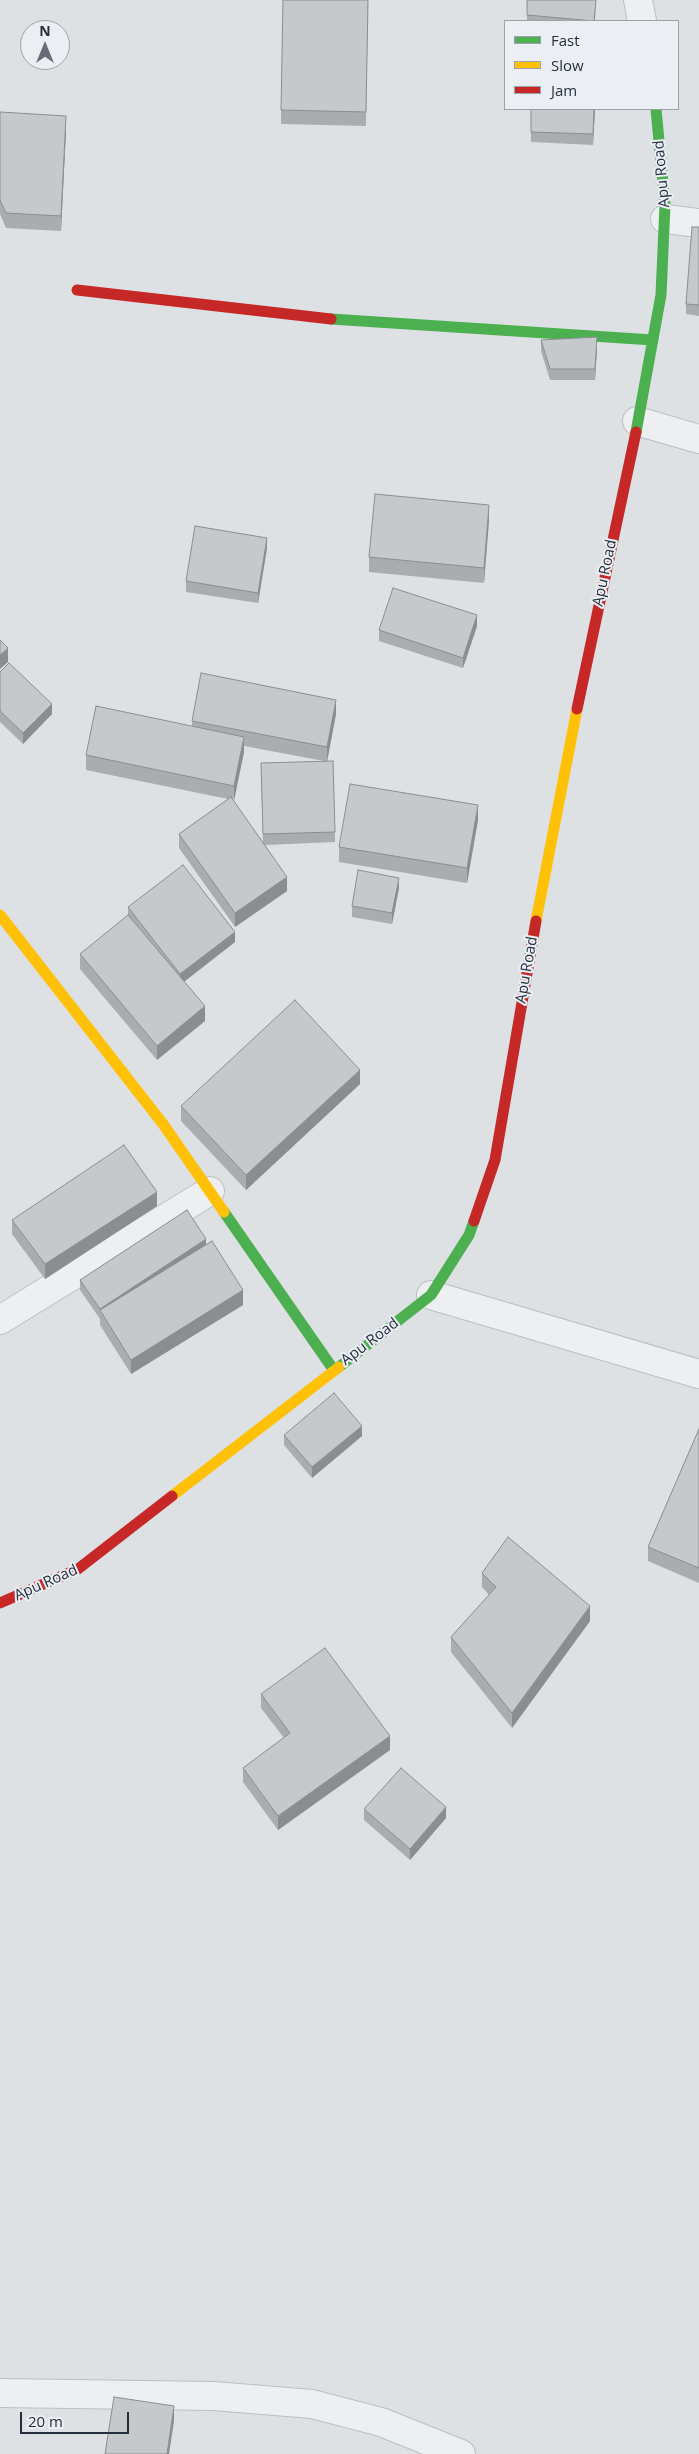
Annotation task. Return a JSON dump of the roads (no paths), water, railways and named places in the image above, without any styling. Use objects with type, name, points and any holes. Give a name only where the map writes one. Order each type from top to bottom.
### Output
[{"type":"street","points":[[638,0],[642,20]]},
{"type":"street","name":"Apu Road","points":[[0,1603],[78,1569],[431,1295],[469,1235],[494,1160],[533,934],[584,673],[638,421],[661,295],[665,205],[656,110]]},
{"type":"street","points":[[665,219],[699,223]]},
{"type":"street","points":[[77,290],[330,319],[653,340]]},
{"type":"street","points":[[638,421],[699,439]]},
{"type":"street","points":[[0,915],[163,1124],[334,1369]]},
{"type":"street","points":[[0,1320],[210,1191]]},
{"type":"street","points":[[431,1295],[699,1374]]},
{"type":"street","points":[[0,2394],[214,2396],[312,2404],[381,2422],[461,2454]]}]
